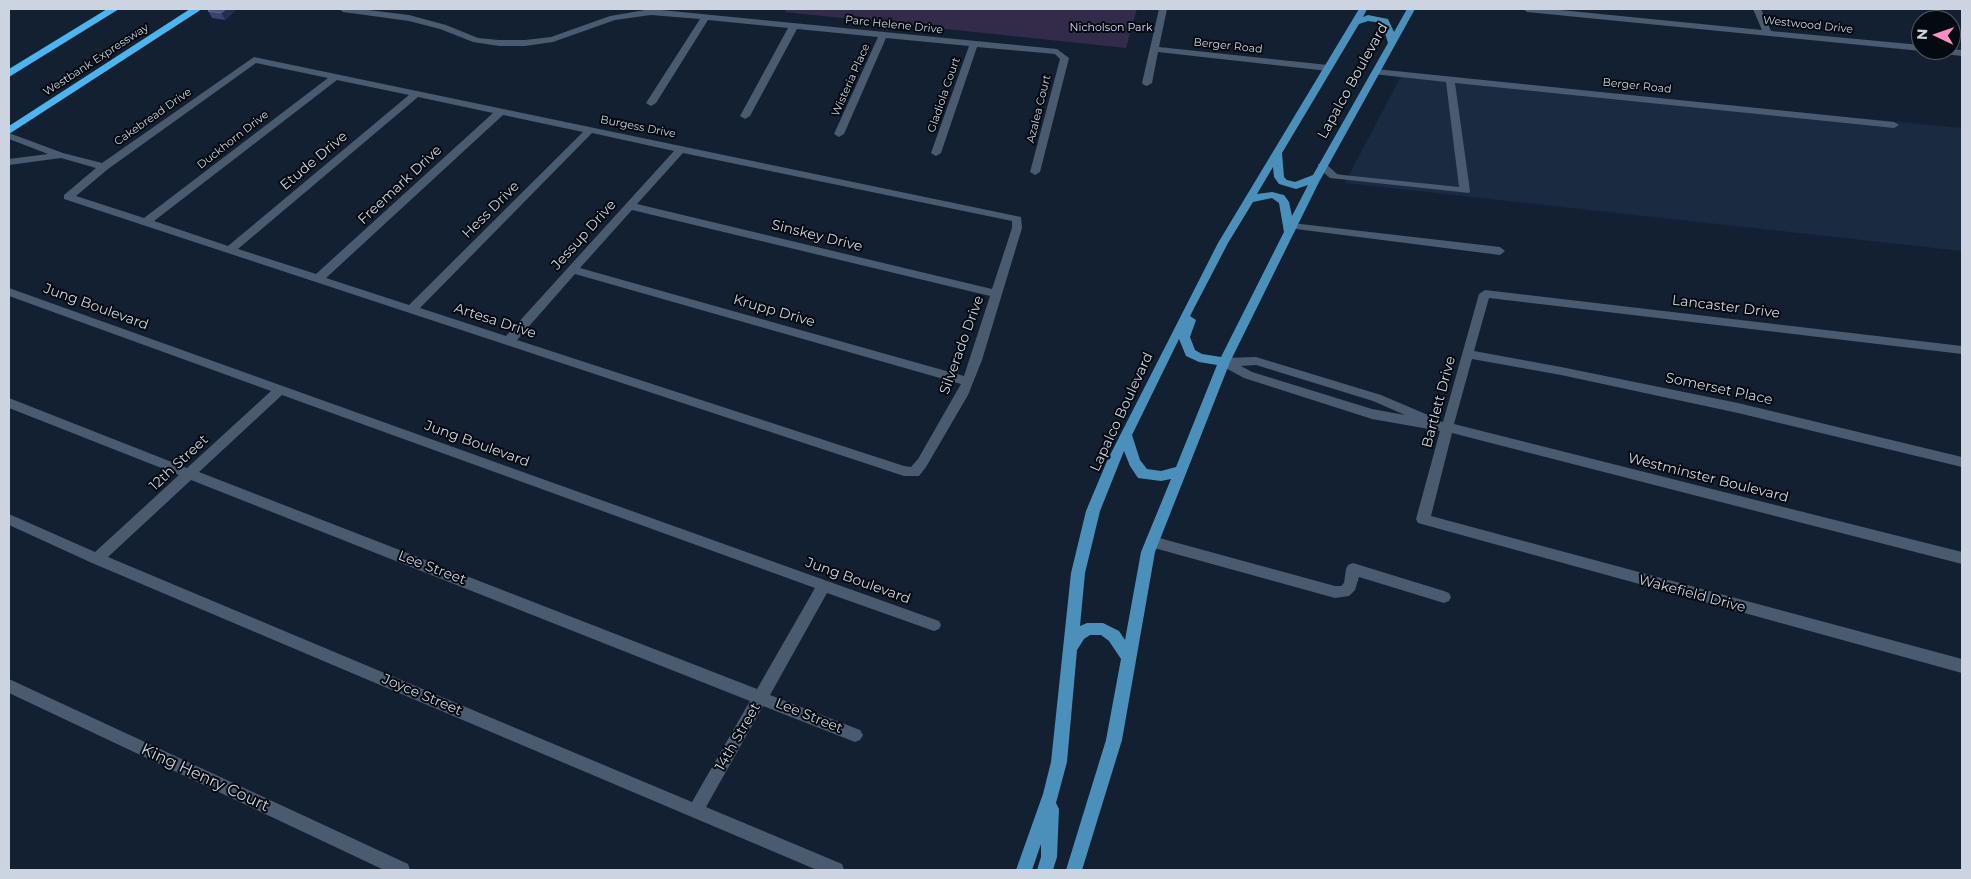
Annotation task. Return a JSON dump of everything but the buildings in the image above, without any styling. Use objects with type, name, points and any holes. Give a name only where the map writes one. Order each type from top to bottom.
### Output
[{"type":"highway","points":[[9,74],[114,9]]},
{"type":"highway","name":"Westbank Expressway","points":[[9,131],[197,9]]},
{"type":"main road","name":"Lapalco Boulevard","points":[[1024,870],[1051,794],[1059,762],[1078,573],[1093,511],[1126,435],[1190,305],[1249,199],[1363,9]]},
{"type":"main road","name":"Lapalco Boulevard","points":[[1074,870],[1114,740],[1148,552],[1224,362],[1319,172],[1410,9]]},
{"type":"main road","points":[[1355,22],[1368,18],[1385,21],[1388,25],[1392,43]]},
{"type":"main road","points":[[1277,154],[1279,177],[1283,182],[1296,186],[1319,172]]},
{"type":"main road","points":[[1249,199],[1272,195],[1280,197],[1284,202],[1291,230]]},
{"type":"main road","points":[[1203,282],[1184,337],[1184,342],[1194,356],[1224,362]]},
{"type":"main road","points":[[1126,435],[1134,462],[1143,474],[1161,476],[1181,471]]},
{"type":"main road","points":[[1070,648],[1079,635],[1087,629],[1103,629],[1114,636],[1128,657]]},
{"type":"main road","points":[[1045,870],[1050,857],[1051,794]]},
{"type":"street","name":"Parc Helene Drive","points":[[343,9],[409,18],[443,26],[476,40],[511,44],[553,39],[602,21],[637,13],[706,17],[1062,54]]},
{"type":"street","points":[[1147,83],[1163,9]]},
{"type":"street","name":"Westwood Drive","points":[[1527,9],[1911,47]]},
{"type":"street","points":[[1757,9],[1768,32]]},
{"type":"street","points":[[651,103],[706,17]]},
{"type":"street","points":[[745,116],[794,26]]},
{"type":"street","name":"Wisteria Place","points":[[839,134],[883,35]]},
{"type":"street","name":"Gladiola Court","points":[[936,153],[974,44]]},
{"type":"street","name":"Berger Road","points":[[1154,49],[1328,68]]},
{"type":"street","name":"Azalea Court","points":[[1036,172],[1065,58],[1062,54]]},
{"type":"street","name":"Burgess Drive","points":[[254,60],[1017,219]]},
{"type":"street","name":"Cakebread Drive","points":[[68,197],[104,167],[254,60]]},
{"type":"street","name":"Berger Road","points":[[1376,72],[1894,125]]},
{"type":"street","name":"Duckhorn Drive","points":[[146,222],[335,78]]},
{"type":"street","points":[[1319,172],[1344,178],[1465,191],[1450,79]]},
{"type":"street","name":"Etude Drive","points":[[230,250],[416,94]]},
{"type":"street","name":"Freemark Drive","points":[[318,279],[501,111]]},
{"type":"street","name":"Hess Drive","points":[[411,310],[590,130]]},
{"type":"street","points":[[9,136],[60,155],[104,167]]},
{"type":"street","name":"Jessup Drive","points":[[509,342],[682,148]]},
{"type":"street","points":[[9,162],[60,155]]},
{"type":"street","name":"Artesa Drive","points":[[68,197],[904,471],[914,472]]},
{"type":"street","name":"Sinskey Drive","points":[[630,206],[997,294]]},
{"type":"street","name":"Silverado Drive","points":[[914,472],[951,415],[967,381],[997,294],[1017,219]]},
{"type":"street","points":[[1291,230],[1500,251]]},
{"type":"street","name":"Krupp Drive","points":[[573,270],[967,381]]},
{"type":"street","name":"Jung Boulevard","points":[[9,292],[934,624]]},
{"type":"street","name":"Lancaster Drive","points":[[1486,294],[1962,350]]},
{"type":"street","name":"Bartlett Drive","points":[[1423,519],[1467,354],[1486,294]]},
{"type":"street","name":"Somerset Place","points":[[1467,354],[1561,371],[1738,408],[1962,462]]},
{"type":"street","name":"Westminster Boulevard","points":[[1224,362],[1248,376],[1372,414],[1447,427],[1962,558]]},
{"type":"street","name":"12th Street","points":[[97,559],[281,389]]},
{"type":"street","name":"Lee Street","points":[[9,403],[761,696],[855,735]]},
{"type":"street","name":"Joyce Street","points":[[9,519],[97,559],[836,870]]},
{"type":"street","name":"Wakefield Drive","points":[[1423,519],[1962,666]]},
{"type":"street","points":[[1152,542],[1335,592],[1344,592],[1350,586],[1353,569],[1444,597]]},
{"type":"street","name":"14th Street","points":[[696,810],[824,585]]},
{"type":"street","name":"King Henry Court","points":[[9,686],[402,870]]},
{"type":"shaded area","points":[[1402,74],[1962,128],[1962,251],[1345,183]]},
{"type":"green space","name":"Nicholson Park","points":[[786,9],[1137,9],[1126,48],[785,12]]}]
